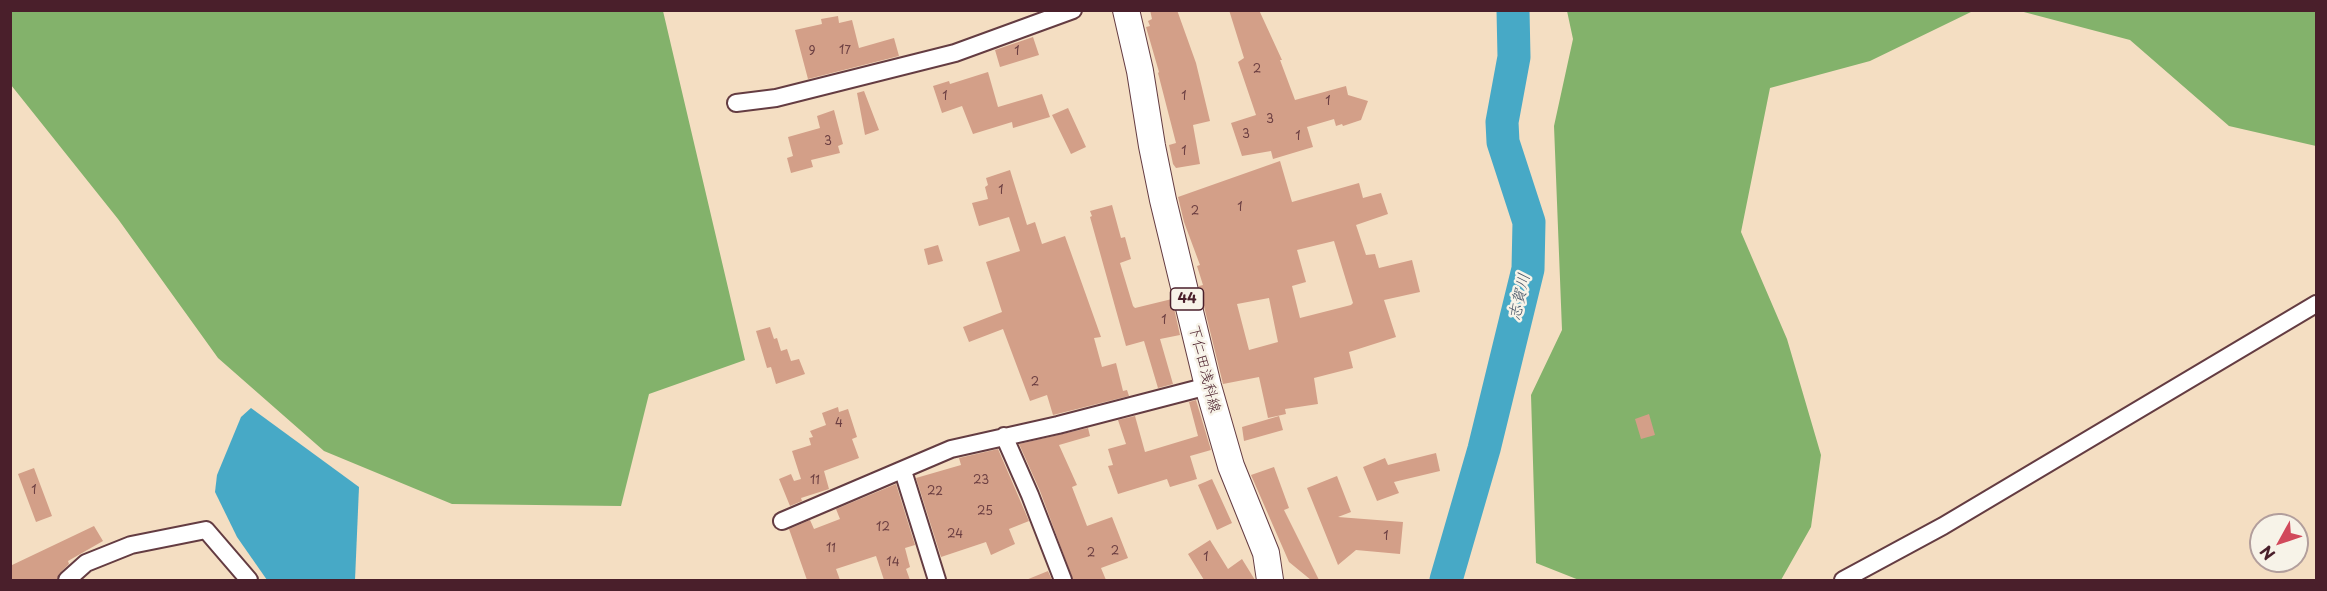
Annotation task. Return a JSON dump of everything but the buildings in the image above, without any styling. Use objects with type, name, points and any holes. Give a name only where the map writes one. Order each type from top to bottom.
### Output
[{"type":"main road","name":"下仁田浅科線","points":[[1126,10],[1140,71],[1163,200],[1208,386],[1231,466],[1274,579]]},
{"type":"street","points":[[736,103],[776,98],[955,53],[1073,10]]},
{"type":"street","points":[[1843,580],[1943,526],[2316,304]]},
{"type":"street","points":[[782,521],[951,449],[1058,425],[1208,386]]},
{"type":"street","points":[[1004,436],[1064,580]]},
{"type":"street","points":[[903,471],[937,580]]},
{"type":"street","points":[[67,580],[86,563],[131,545],[206,530],[249,580]]},
{"type":"green space","points":[[10,11],[663,11],[745,360],[649,394],[621,506],[452,504],[324,451],[218,358],[118,219],[11,85]]},
{"type":"green space","points":[[1567,11],[1973,11],[1870,61],[1770,88],[1741,232],[1787,339],[1821,455],[1811,527],[1781,580],[1579,580],[1536,563],[1531,395],[1562,330],[1554,126],[1573,39]]},
{"type":"green space","points":[[2020,11],[2316,11],[2316,146],[2229,126],[2130,40]]},
{"type":"water","points":[[251,408],[359,487],[355,580],[267,580],[237,537],[215,492],[217,475],[241,417]]},
{"type":"waterway","name":"志賀川","points":[[1446,580],[1484,449],[1528,269],[1529,222],[1503,142],[1502,122],[1514,57],[1513,10]]}]
